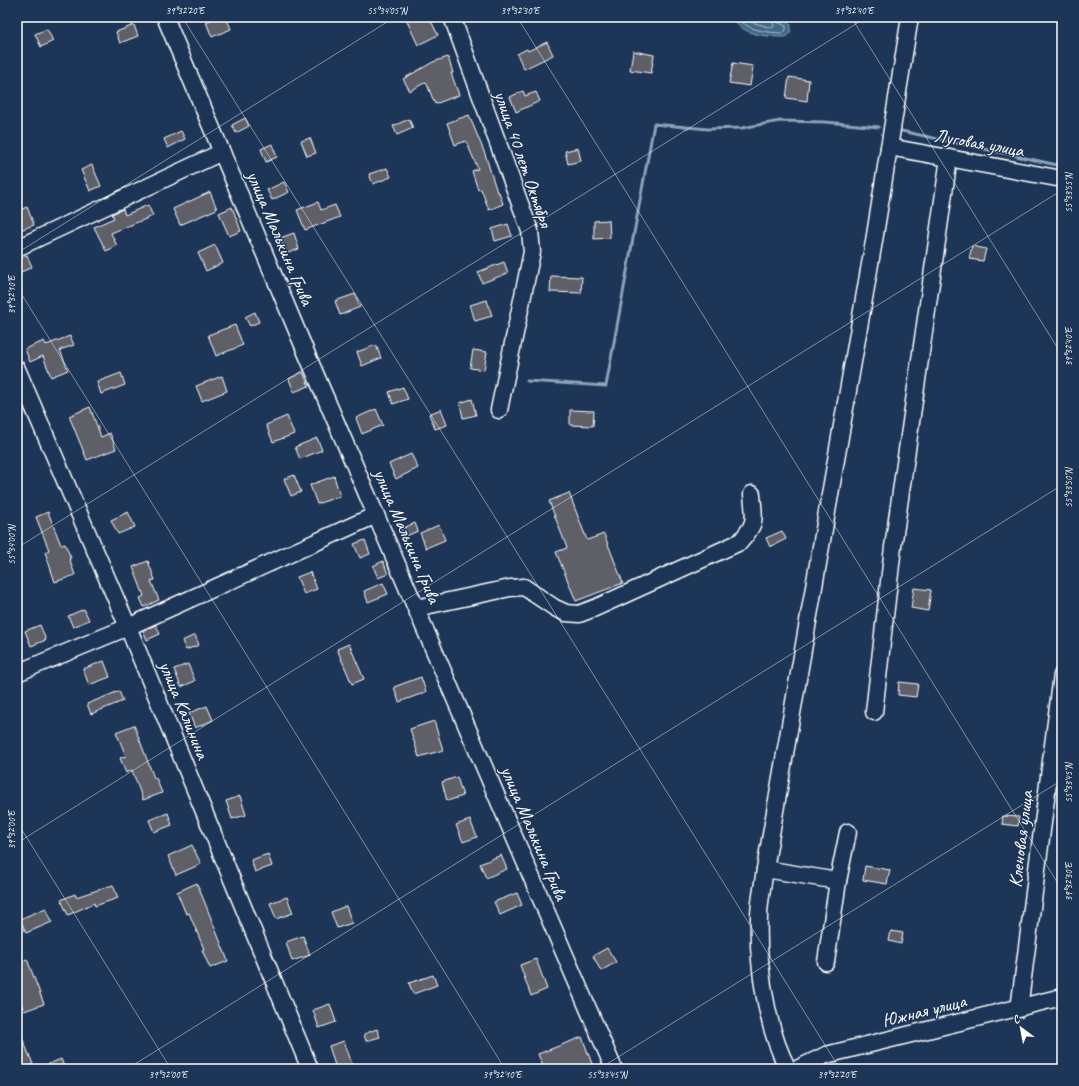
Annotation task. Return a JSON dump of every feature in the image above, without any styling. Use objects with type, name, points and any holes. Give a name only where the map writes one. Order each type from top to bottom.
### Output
[{"type":"street","name":"улица Малькина Грива","points":[[165,17],[376,515],[614,1069]]},
{"type":"street","name":"улица 40 лет Октября","points":[[452,17],[530,231],[532,252],[499,410]]},
{"type":"street","points":[[788,1069],[766,1008],[759,950],[758,916],[764,869],[874,241],[910,17]]},
{"type":"street","name":"Луговая улица","points":[[888,147],[1062,179]]},
{"type":"street","points":[[17,248],[222,152]]},
{"type":"street","points":[[874,712],[893,547],[949,158]]},
{"type":"street","name":"улица Калинина","points":[[17,369],[128,627],[310,1069]]},
{"type":"street","points":[[416,608],[510,588],[524,587],[555,608],[566,613],[579,614],[740,542],[750,530],[754,522],[752,494]]},
{"type":"street","points":[[17,673],[128,627],[376,515]]},
{"type":"street","name":"Кленовая улица","points":[[1019,1008],[1062,675]]},
{"type":"street","points":[[826,962],[838,880],[848,832]]},
{"type":"street","points":[[764,869],[838,880]]},
{"type":"street","name":"Южная улица","points":[[798,1069],[826,1055],[1062,997]]},
{"type":"water","points":[[764,16],[785,21],[791,25],[790,33],[785,37],[755,34],[742,28],[734,17]]},
{"type":"building","points":[[217,17],[226,17],[231,29],[212,37],[206,22]]},
{"type":"building","points":[[405,17],[429,17],[438,35],[418,45]]},
{"type":"building","points":[[134,25],[138,36],[120,43],[116,32]]},
{"type":"building","points":[[47,29],[53,41],[41,47],[35,34]]},
{"type":"building","points":[[547,42],[553,55],[524,69],[517,54],[527,49],[528,51]]},
{"type":"building","points":[[633,51],[654,55],[651,73],[630,70]]},
{"type":"building","points":[[448,57],[453,73],[451,73],[459,95],[435,104],[426,82],[410,91],[403,79],[433,62]]},
{"type":"building","points":[[733,63],[753,66],[750,86],[729,83]]},
{"type":"building","points":[[789,77],[809,80],[807,101],[786,98]]},
{"type":"building","points":[[523,91],[525,96],[536,92],[540,101],[516,112],[510,97]]},
{"type":"building","points":[[469,115],[485,154],[497,192],[499,192],[503,204],[489,210],[481,189],[478,190],[472,171],[478,169],[466,141],[455,145],[447,123]]},
{"type":"building","points":[[245,118],[249,126],[236,133],[232,125]]},
{"type":"building","points":[[409,119],[413,128],[397,135],[393,126]]},
{"type":"building","points":[[181,131],[185,139],[168,148],[164,139]]},
{"type":"building","points":[[310,138],[316,153],[307,156],[301,141]]},
{"type":"building","points":[[272,144],[277,157],[266,162],[261,149]]},
{"type":"building","points":[[578,148],[581,161],[568,164],[565,151]]},
{"type":"building","points":[[92,165],[101,186],[90,191],[81,170]]},
{"type":"building","points":[[387,168],[391,177],[373,184],[369,174]]},
{"type":"building","points":[[284,182],[289,192],[272,200],[267,190]]},
{"type":"building","points":[[210,192],[217,209],[180,225],[173,209]]},
{"type":"building","points":[[318,202],[321,210],[335,205],[340,217],[305,230],[297,210]]},
{"type":"building","points":[[148,205],[153,216],[111,233],[117,246],[106,251],[94,227],[114,218],[112,214],[123,209],[125,215]]},
{"type":"building","points":[[27,207],[34,225],[17,231],[17,211]]},
{"type":"building","points":[[232,207],[241,231],[229,236],[219,213]]},
{"type":"building","points":[[609,220],[610,238],[594,239],[594,221]]},
{"type":"building","points":[[508,224],[512,236],[495,241],[492,229]]},
{"type":"building","points":[[294,233],[299,249],[285,254],[280,238]]},
{"type":"building","points":[[215,245],[223,263],[206,271],[198,253]]},
{"type":"building","points":[[972,246],[986,249],[983,261],[969,259]]},
{"type":"building","points":[[27,255],[32,267],[17,274],[17,260]]},
{"type":"building","points":[[504,262],[508,273],[482,283],[478,272]]},
{"type":"building","points":[[551,276],[582,277],[581,293],[550,292]]},
{"type":"building","points":[[355,294],[360,307],[340,315],[335,301]]},
{"type":"building","points":[[487,300],[492,316],[475,321],[470,305]]},
{"type":"building","points":[[255,312],[259,322],[250,326],[245,317]]},
{"type":"building","points":[[235,325],[243,345],[216,356],[208,335]]},
{"type":"building","points":[[70,336],[74,345],[60,350],[68,370],[51,377],[43,356],[30,362],[25,349],[44,341],[46,345]]},
{"type":"building","points":[[376,345],[381,358],[362,366],[357,352]]},
{"type":"building","points":[[473,350],[487,352],[484,370],[470,368]]},
{"type":"building","points":[[303,372],[309,386],[294,392],[289,379]]},
{"type":"building","points":[[121,373],[125,385],[101,394],[97,382]]},
{"type":"building","points":[[222,376],[227,391],[202,401],[196,386]]},
{"type":"building","points":[[403,387],[408,399],[393,404],[389,392]]},
{"type":"building","points":[[472,399],[476,415],[463,418],[460,403]]},
{"type":"building","points":[[90,407],[101,437],[110,433],[116,449],[87,460],[69,416]]},
{"type":"building","points":[[376,409],[383,425],[362,434],[356,418]]},
{"type":"building","points":[[441,409],[447,425],[435,429],[429,414]]},
{"type":"building","points":[[570,410],[594,411],[593,426],[570,425]]},
{"type":"building","points":[[287,416],[294,434],[273,442],[266,425]]},
{"type":"building","points":[[317,438],[322,450],[300,459],[295,447]]},
{"type":"building","points":[[411,454],[418,468],[396,479],[389,464]]},
{"type":"building","points":[[294,475],[301,492],[291,496],[284,479]]},
{"type":"building","points":[[334,476],[340,496],[317,504],[310,485]]},
{"type":"building","points":[[569,493],[587,540],[604,534],[623,583],[576,601],[556,552],[567,548],[549,501]]},
{"type":"building","points":[[48,512],[61,545],[65,544],[71,558],[69,558],[75,575],[55,582],[45,552],[49,550],[36,517]]},
{"type":"building","points":[[128,512],[135,527],[118,534],[111,520]]},
{"type":"building","points":[[415,523],[418,531],[404,537],[401,529]]},
{"type":"building","points":[[439,525],[445,540],[426,548],[420,533]]},
{"type":"building","points":[[782,531],[786,539],[770,547],[766,538]]},
{"type":"building","points":[[365,540],[370,554],[360,558],[354,544]]},
{"type":"building","points":[[148,561],[155,580],[151,581],[159,600],[144,607],[140,598],[144,596],[133,567]]},
{"type":"building","points":[[383,561],[388,574],[378,578],[373,566]]},
{"type":"building","points":[[310,572],[317,589],[304,594],[297,577]]},
{"type":"building","points":[[383,583],[388,594],[368,602],[364,591]]},
{"type":"building","points":[[914,588],[931,590],[928,611],[911,608]]},
{"type":"building","points":[[84,609],[89,620],[73,627],[68,616]]},
{"type":"building","points":[[40,625],[46,640],[31,646],[25,631]]},
{"type":"building","points":[[156,625],[160,634],[147,640],[143,630]]},
{"type":"building","points":[[195,635],[199,645],[186,650],[182,641]]},
{"type":"building","points":[[349,644],[364,679],[352,684],[337,649]]},
{"type":"building","points":[[104,661],[110,677],[89,685],[83,669]]},
{"type":"building","points":[[188,664],[195,681],[181,687],[174,669]]},
{"type":"building","points":[[421,677],[426,692],[399,702],[394,687]]},
{"type":"building","points":[[899,682],[918,684],[916,697],[898,695]]},
{"type":"building","points":[[119,691],[123,701],[91,714],[87,704]]},
{"type":"building","points":[[207,706],[213,720],[195,728],[189,713]]},
{"type":"building","points":[[434,721],[443,750],[419,757],[410,729]]},
{"type":"building","points":[[134,725],[154,778],[156,778],[162,793],[143,800],[132,770],[126,773],[120,758],[126,756],[116,732]]},
{"type":"building","points":[[457,777],[463,796],[447,801],[442,782]]},
{"type":"building","points":[[240,796],[246,815],[232,819],[226,801]]},
{"type":"building","points":[[168,813],[172,825],[154,832],[149,820]]},
{"type":"building","points":[[1003,816],[1019,817],[1018,826],[1002,824]]},
{"type":"building","points":[[470,820],[477,837],[463,842],[456,825]]},
{"type":"building","points":[[192,845],[201,864],[176,875],[168,856]]},
{"type":"building","points":[[268,854],[272,866],[255,872],[251,860]]},
{"type":"building","points":[[501,855],[507,869],[486,878],[480,864]]},
{"type":"building","points":[[865,866],[890,870],[887,884],[863,880]]},
{"type":"building","points":[[197,883],[228,961],[210,968],[189,913],[186,914],[177,892]]},
{"type":"building","points":[[113,885],[118,898],[95,906],[94,903],[68,915],[61,900],[75,894],[76,897]]},
{"type":"building","points":[[517,893],[522,905],[500,915],[494,902]]},
{"type":"building","points":[[287,897],[293,913],[276,919],[270,903]]},
{"type":"building","points":[[346,906],[352,923],[337,928],[331,912]]},
{"type":"building","points":[[46,908],[52,922],[26,933],[20,919]]},
{"type":"building","points":[[891,931],[903,933],[901,944],[889,941]]},
{"type":"building","points":[[303,936],[310,955],[292,961],[286,942]]},
{"type":"building","points":[[607,948],[616,962],[601,971],[593,956]]},
{"type":"building","points":[[27,959],[44,1004],[24,1011],[17,991],[17,963]]},
{"type":"building","points":[[536,959],[547,989],[531,996],[520,965]]},
{"type":"building","points":[[433,975],[437,985],[413,994],[409,983]]},
{"type":"building","points":[[330,1004],[336,1022],[319,1028],[313,1010]]},
{"type":"building","points":[[17,1026],[33,1064],[23,1069],[17,1055]]},
{"type":"building","points":[[377,1029],[380,1037],[366,1041],[364,1034]]},
{"type":"building","points":[[582,1037],[594,1069],[544,1069],[538,1054]]},
{"type":"building","points":[[344,1041],[353,1067],[348,1069],[336,1069],[329,1046]]},
{"type":"building","points":[[61,1059],[65,1069],[37,1069]]},
{"type":"waterway","points":[[527,381],[606,386],[654,124],[708,129],[742,128],[780,121],[825,122],[879,127]]},
{"type":"waterway","points":[[897,130],[1062,166]]}]
